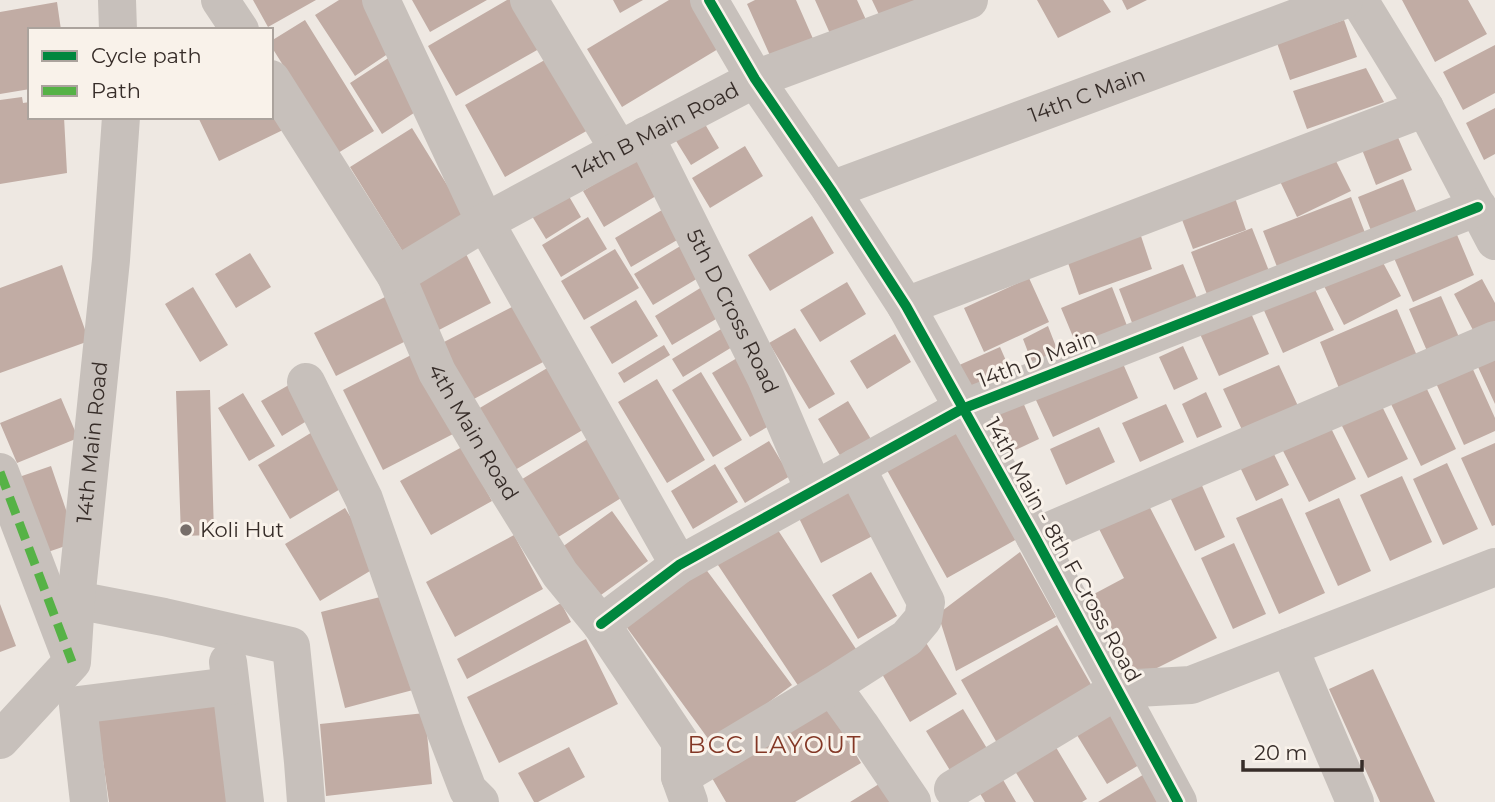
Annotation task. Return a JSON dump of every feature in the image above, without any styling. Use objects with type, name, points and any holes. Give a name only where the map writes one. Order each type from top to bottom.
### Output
[{"type":"street","points":[[117,0],[118,28]]},
{"type":"street","points":[[220,0],[239,28]]},
{"type":"street","points":[[381,0],[485,222],[679,565]]},
{"type":"street","name":"5th D Cross Road","points":[[529,0],[632,143],[766,378],[814,490]]},
{"type":"street","name":"14th Main - 8th F Cross Road","points":[[709,0],[755,79],[906,306],[1119,690],[1178,802]]},
{"type":"street","name":"14th B Main Road","points":[[397,276],[485,222],[755,79],[969,0]]},
{"type":"street","name":"14th C Main","points":[[831,190],[1344,0]]},
{"type":"street","points":[[1359,0],[1425,108],[1495,241]]},
{"type":"street","name":"4th Main Road","points":[[273,82],[397,276],[437,372],[494,468],[560,574],[601,624],[680,742],[680,794]]},
{"type":"street","points":[[906,306],[1425,108]]},
{"type":"street","name":"14th Main Road","points":[[72,662],[111,260],[121,119]]},
{"type":"street","name":"14th D Main","points":[[601,624],[679,565],[962,409],[1478,207]]},
{"type":"street","points":[[1035,537],[1495,340]]},
{"type":"street","points":[[306,382],[364,499],[449,742],[468,789],[480,802]]},
{"type":"street","name":"4th Main Road","points":[[680,794],[831,686],[906,638],[923,619],[926,602],[856,467]]},
{"type":"street","points":[[0,472],[72,662],[0,740]]},
{"type":"street","points":[[953,789],[1119,690],[1191,685],[1495,567]]},
{"type":"street","points":[[76,600],[291,646],[306,802]]},
{"type":"street","points":[[225,630],[245,802]]},
{"type":"street","points":[[1289,647],[1355,802]]},
{"type":"street","points":[[89,802],[78,705],[230,686]]},
{"type":"street","points":[[831,686],[912,802]]},
{"type":"building","points":[[253,0],[316,0],[268,27]]},
{"type":"building","points":[[339,0],[362,0],[395,49],[355,76],[315,15]]},
{"type":"building","points":[[412,0],[487,0],[430,32]]},
{"type":"building","points":[[507,0],[519,0],[546,45],[456,96],[428,46]]},
{"type":"building","points":[[613,0],[643,0],[620,13]]},
{"type":"building","points":[[669,0],[696,0],[723,46],[622,107],[587,49]]},
{"type":"building","points":[[755,0],[796,0],[814,41],[772,60],[747,4]]},
{"type":"building","points":[[815,0],[857,0],[867,22],[832,38]]},
{"type":"building","points":[[872,0],[918,0],[882,21]]},
{"type":"building","points":[[1037,0],[1103,0],[1111,12],[1058,38]]},
{"type":"building","points":[[1122,0],[1147,0],[1127,10]]},
{"type":"building","points":[[1402,0],[1468,0],[1487,34],[1435,62]]},
{"type":"building","points":[[57,2],[61,28],[28,28],[28,89],[0,94],[0,12]]},
{"type":"building","points":[[305,20],[374,131],[338,153],[273,49],[273,40]]},
{"type":"building","points":[[1344,20],[1357,57],[1290,80],[1277,43]]},
{"type":"building","points":[[1495,45],[1495,93],[1463,110],[1443,72]]},
{"type":"building","points":[[393,55],[426,105],[382,134],[350,83]]},
{"type":"building","points":[[550,57],[590,129],[505,177],[465,105]]},
{"type":"building","points":[[1366,68],[1384,102],[1307,129],[1293,91]]},
{"type":"building","points":[[22,97],[23,103],[28,102],[28,119],[64,119],[67,173],[0,184],[0,100]]},
{"type":"building","points":[[273,98],[287,128],[219,161],[199,119],[273,119]]},
{"type":"building","points":[[1495,108],[1495,154],[1484,160],[1466,123]]},
{"type":"building","points":[[702,119],[719,148],[691,165],[673,136]]},
{"type":"building","points":[[412,128],[465,214],[403,252],[350,167]]},
{"type":"building","points":[[1394,128],[1412,170],[1376,185],[1359,142]]},
{"type":"building","points":[[745,146],[763,176],[710,208],[692,178]]},
{"type":"building","points":[[1330,149],[1351,191],[1297,217],[1277,175]]},
{"type":"building","points":[[639,157],[661,193],[604,227],[583,191]]},
{"type":"building","points":[[1403,179],[1421,223],[1375,241],[1358,197]]},
{"type":"building","points":[[563,186],[581,217],[546,239],[527,208]]},
{"type":"building","points":[[1232,189],[1246,230],[1193,249],[1178,209]]},
{"type":"building","points":[[1351,197],[1369,243],[1281,277],[1263,231]]},
{"type":"building","points":[[667,207],[684,236],[631,267],[615,238]]},
{"type":"building","points":[[812,216],[834,253],[770,291],[748,255]]},
{"type":"building","points":[[588,217],[607,249],[561,277],[542,245]]},
{"type":"building","points":[[1252,228],[1273,281],[1211,305],[1191,252]]},
{"type":"building","points":[[1455,230],[1474,275],[1413,302],[1394,258]]},
{"type":"building","points":[[1141,236],[1152,269],[1079,295],[1067,260]]},
{"type":"building","points":[[687,242],[705,274],[653,305],[634,274]]},
{"type":"building","points":[[615,249],[639,288],[584,320],[561,281]]},
{"type":"building","points":[[465,252],[491,303],[437,331],[410,281]]},
{"type":"building","points":[[250,253],[271,287],[236,308],[215,274]]},
{"type":"building","points":[[1380,257],[1401,296],[1344,325],[1324,286]]},
{"type":"building","points":[[1183,264],[1201,308],[1136,333],[1119,289]]},
{"type":"building","points":[[62,265],[89,341],[0,373],[0,288]]},
{"type":"building","points":[[1029,278],[1049,322],[984,352],[964,308]]},
{"type":"building","points":[[1482,279],[1495,303],[1495,321],[1474,332],[1454,294]]},
{"type":"building","points":[[710,282],[728,312],[672,345],[655,316]]},
{"type":"building","points":[[847,282],[866,314],[820,342],[800,310]]},
{"type":"building","points":[[1312,283],[1334,330],[1283,353],[1262,306]]},
{"type":"building","points":[[193,287],[228,345],[200,362],[165,304]]},
{"type":"building","points":[[1112,287],[1131,336],[1081,356],[1061,308]]},
{"type":"building","points":[[1441,296],[1462,344],[1430,358],[1409,309]]},
{"type":"building","points":[[385,297],[406,341],[336,376],[314,333]]},
{"type":"building","points":[[636,300],[658,336],[612,364],[590,327]]},
{"type":"building","points":[[516,305],[545,361],[472,400],[442,343]]},
{"type":"building","points":[[1397,309],[1421,365],[1343,398],[1320,342]]},
{"type":"building","points":[[1250,311],[1269,354],[1219,376],[1200,334]]},
{"type":"building","points":[[731,323],[742,341],[683,377],[672,359]]},
{"type":"building","points":[[1048,326],[1062,362],[1036,373],[1023,339]]},
{"type":"building","points":[[795,328],[835,394],[809,409],[769,343]]},
{"type":"building","points":[[895,334],[911,362],[867,389],[850,361]]},
{"type":"building","points":[[664,345],[670,355],[624,383],[618,373]]},
{"type":"building","points":[[1183,346],[1198,379],[1174,390],[1159,357]]},
{"type":"building","points":[[1000,347],[1014,379],[963,403],[948,370]]},
{"type":"building","points":[[415,353],[455,433],[383,470],[343,390]]},
{"type":"building","points":[[737,358],[776,422],[750,437],[712,373]]},
{"type":"building","points":[[1121,359],[1138,398],[1053,437],[1035,398]]},
{"type":"building","points":[[1495,359],[1495,404],[1478,367]]},
{"type":"building","points":[[1279,365],[1298,406],[1243,432],[1223,389]]},
{"type":"building","points":[[1471,365],[1495,418],[1495,431],[1464,445],[1435,381]]},
{"type":"building","points":[[549,367],[586,428],[515,470],[478,409]]},
{"type":"building","points":[[701,372],[742,440],[713,457],[672,390]]},
{"type":"building","points":[[657,379],[705,460],[667,483],[618,402]]},
{"type":"building","points":[[294,382],[315,416],[282,436],[261,401]]},
{"type":"building","points":[[1425,385],[1456,449],[1421,466],[1390,402]]},
{"type":"building","points":[[210,390],[214,535],[181,536],[176,391]]},
{"type":"building","points":[[1206,392],[1222,427],[1197,438],[1182,404]]},
{"type":"building","points":[[243,393],[275,446],[249,461],[218,408]]},
{"type":"building","points":[[1377,396],[1408,459],[1368,478],[1337,416]]},
{"type":"building","points":[[61,398],[78,438],[17,463],[0,423]]},
{"type":"building","points":[[1022,400],[1039,439],[1011,452],[993,412]]},
{"type":"building","points":[[848,401],[877,449],[847,467],[818,419]]},
{"type":"building","points":[[1166,404],[1184,442],[1140,462],[1122,423]]},
{"type":"building","points":[[1327,420],[1356,479],[1309,502],[1279,443]]},
{"type":"building","points":[[953,424],[1017,539],[947,578],[883,463]]},
{"type":"building","points":[[1099,427],[1115,462],[1066,485],[1050,449]]},
{"type":"building","points":[[314,431],[347,485],[290,519],[258,465]]},
{"type":"building","points":[[591,437],[626,495],[555,539],[519,481]]},
{"type":"building","points":[[769,441],[790,476],[745,503],[724,468]]},
{"type":"building","points":[[1495,443],[1495,525],[1492,526],[1461,458]]},
{"type":"building","points":[[462,447],[492,501],[431,535],[400,481]]},
{"type":"building","points":[[1272,450],[1289,485],[1256,501],[1239,465]]},
{"type":"building","points":[[1447,463],[1478,529],[1443,545],[1413,479]]},
{"type":"building","points":[[715,464],[738,502],[693,529],[671,491]]},
{"type":"building","points":[[51,466],[77,542],[45,553],[19,477]]},
{"type":"building","points":[[1402,476],[1432,542],[1390,561],[1360,495]]},
{"type":"building","points":[[1199,479],[1225,537],[1195,551],[1168,493]]},
{"type":"building","points":[[859,482],[884,530],[821,563],[797,514]]},
{"type":"building","points":[[1144,496],[1217,638],[1137,678],[1094,594],[1124,578],[1095,521]]},
{"type":"building","points":[[1282,498],[1325,593],[1279,614],[1236,518]]},
{"type":"building","points":[[1339,498],[1371,571],[1338,586],[1305,513]]},
{"type":"building","points":[[345,508],[380,565],[320,601],[285,544]]},
{"type":"building","points":[[612,511],[648,561],[594,600],[558,550]]},
{"type":"building","points":[[772,521],[858,652],[801,690],[714,559]]},
{"type":"building","points":[[514,535],[543,589],[455,637],[426,582]]},
{"type":"building","points":[[1234,543],[1266,614],[1233,629],[1201,558]]},
{"type":"building","points":[[1020,552],[1056,617],[956,671],[938,614]]},
{"type":"building","points":[[699,560],[792,685],[712,744],[620,618]]},
{"type":"building","points":[[871,572],[897,616],[858,639],[832,595]]},
{"type":"building","points":[[388,595],[413,690],[345,708],[321,612]]},
{"type":"building","points":[[561,603],[571,622],[467,679],[457,659]]},
{"type":"building","points":[[0,604],[16,646],[0,652]]},
{"type":"building","points":[[1057,625],[1093,688],[997,743],[961,680]]},
{"type":"building","points":[[922,636],[957,694],[910,722],[882,674]]},
{"type":"building","points":[[586,639],[618,704],[499,763],[467,697]]},
{"type":"building","points":[[1373,669],[1435,802],[1380,802],[1329,689]]},
{"type":"building","points":[[219,702],[232,802],[109,802],[97,719]]},
{"type":"building","points":[[1110,705],[1144,762],[1107,784],[1072,727]]},
{"type":"building","points":[[828,708],[861,763],[795,802],[726,802],[712,778]]},
{"type":"building","points":[[963,709],[988,750],[951,772],[926,731]]},
{"type":"building","points":[[425,713],[432,784],[326,796],[320,724]]},
{"type":"building","points":[[1054,744],[1087,799],[1082,802],[1034,802],[1013,768]]},
{"type":"building","points":[[569,747],[585,777],[534,802],[518,773]]},
{"type":"building","points":[[995,766],[1016,802],[985,802],[972,780]]},
{"type":"building","points":[[1146,773],[1163,802],[1098,802]]},
{"type":"building","points":[[887,779],[901,802],[850,802]]},
{"type":"marked path","points":[[0,472],[72,662]]},
{"type":"cycle path","points":[[709,0],[755,79],[906,306],[1178,802]]},
{"type":"cycle path","points":[[601,624],[679,565],[962,409],[1478,207]]},
{"type":"place","name":"Koli Hut","points":[[186,530]]},
{"type":"district","name":"BCC LAYOUT","points":[[775,745]]}]
